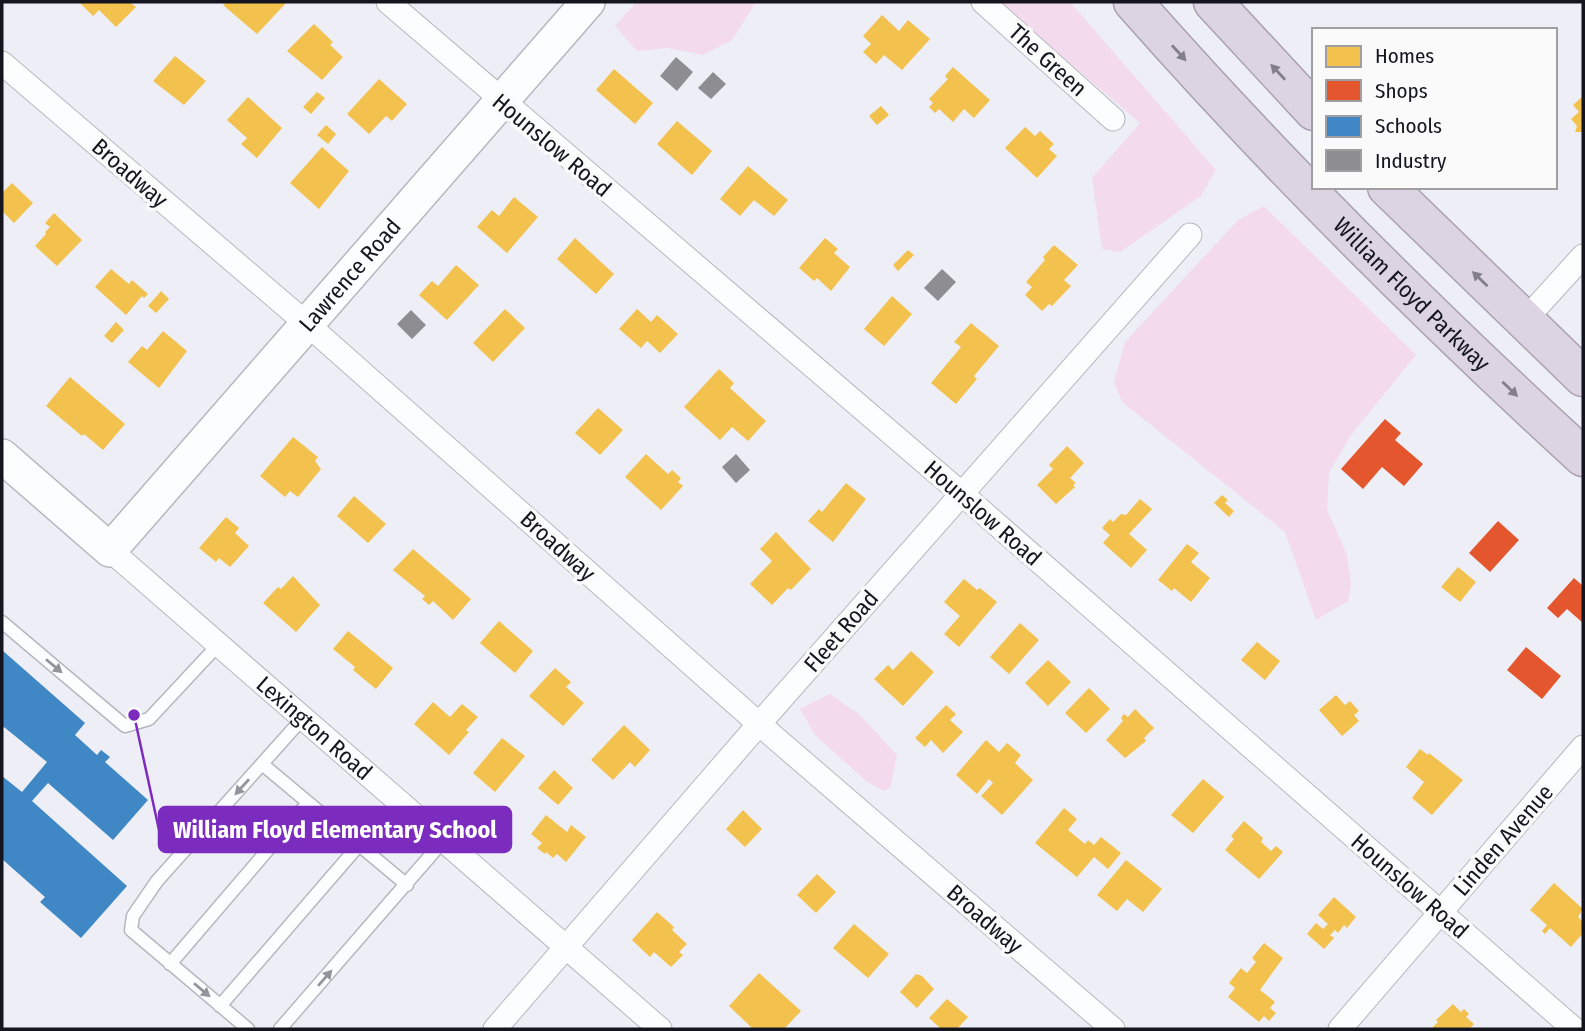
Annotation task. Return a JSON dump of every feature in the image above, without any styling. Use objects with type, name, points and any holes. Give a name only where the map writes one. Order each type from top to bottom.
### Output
[{"type":"highway","name":"William Floyd Parkway","points":[[1133,2],[1210,88],[1348,231],[1477,358],[1583,457]]},
{"type":"highway","points":[[1213,2],[1312,109]]},
{"type":"highway","points":[[1389,189],[1583,377]]},
{"type":"street","name":"Hounslow Road","points":[[388,2],[962,494],[1574,1029]]},
{"type":"street","name":"Lawrence Road","points":[[110,550],[588,2]]},
{"type":"street","name":"The Green","points":[[983,2],[1114,118]]},
{"type":"street","name":"Broadway","points":[[2,63],[307,324],[759,724],[1113,1029]]},
{"type":"street","name":"Fleet Road","points":[[495,1029],[759,724],[1190,235]]},
{"type":"street","points":[[1524,321],[1583,256]]},
{"type":"street","name":"Lexington Road","points":[[4,462],[219,644],[660,1029]]},
{"type":"street","name":"Linden Avenue","points":[[1340,1029],[1583,747]]},
{"type":"lane","points":[[2,622],[125,726],[149,719],[219,644]]},
{"type":"lane","points":[[247,1029],[131,930],[133,916],[157,881],[303,718]]},
{"type":"lane","points":[[262,764],[407,885]]},
{"type":"lane","points":[[170,964],[308,803]]},
{"type":"lane","points":[[280,1029],[444,840]]},
{"type":"lane","points":[[220,1006],[359,845]]},
{"type":"shaded area","points":[[636,2],[756,2],[732,40],[703,55],[668,48],[637,51],[615,26]]},
{"type":"shaded area","points":[[998,2],[1070,2],[1216,170],[1201,196],[1120,252],[1102,249],[1092,178],[1140,123]]},
{"type":"shaded area","points":[[1264,206],[1416,355],[1351,435],[1329,473],[1327,509],[1347,555],[1351,584],[1348,601],[1316,620],[1285,532],[1122,402],[1114,382],[1125,342],[1238,220]]},
{"type":"shaded area","points":[[830,694],[860,715],[897,755],[890,788],[884,791],[866,781],[815,735],[800,709]]},
{"type":"building: Homes","points":[[79,2],[130,2],[136,7],[116,27],[99,10],[93,16]]},
{"type":"building: Homes","points":[[227,2],[287,2],[257,34],[223,5]]},
{"type":"building: Homes","points":[[882,15],[899,31],[908,20],[930,39],[902,70],[884,55],[876,64],[863,52],[871,44],[863,36]]},
{"type":"building: Homes","points":[[314,24],[333,42],[330,45],[343,57],[322,80],[287,51]]},
{"type":"building: Homes","points":[[175,56],[206,81],[184,105],[153,81]]},
{"type":"building: Homes","points":[[953,67],[990,100],[974,118],[964,109],[953,122],[939,109],[935,113],[929,107],[933,103],[929,99],[948,79],[945,76]]},
{"type":"building: Homes","points":[[614,69],[653,103],[635,124],[596,90]]},
{"type":"building: Homes","points":[[379,79],[407,104],[392,121],[386,116],[369,134],[347,114]]},
{"type":"building: Homes","points":[[317,92],[325,98],[311,114],[303,107]]},
{"type":"building: Homes","points":[[1583,96],[1583,132],[1575,132],[1577,126],[1571,119],[1579,112],[1573,105]]},
{"type":"building: Homes","points":[[248,97],[282,128],[257,158],[241,144],[247,138],[227,120]]},
{"type":"building: Homes","points":[[881,106],[889,115],[877,125],[869,116]]},
{"type":"building: Homes","points":[[677,121],[712,151],[692,175],[657,144]]},
{"type":"building: Homes","points":[[326,125],[336,134],[328,144],[317,135]]},
{"type":"building: Homes","points":[[1025,127],[1035,136],[1040,131],[1054,144],[1049,149],[1057,156],[1037,178],[1005,148]]},
{"type":"building: Homes","points":[[322,147],[349,171],[319,209],[290,183]]},
{"type":"building: Homes","points":[[748,166],[788,200],[774,216],[754,200],[740,216],[720,199]]},
{"type":"building: Homes","points":[[12,183],[33,203],[14,223],[2,211],[2,193]]},
{"type":"building: Homes","points":[[514,197],[538,217],[507,253],[477,227],[492,210],[499,216]]},
{"type":"building: Homes","points":[[54,213],[82,240],[57,266],[35,246],[46,234],[50,227],[45,223]]},
{"type":"building: Homes","points":[[575,238],[614,274],[596,294],[557,259]]},
{"type":"building: Homes","points":[[825,238],[838,249],[834,253],[850,267],[831,291],[817,278],[814,281],[799,268]]},
{"type":"building: Homes","points":[[1054,245],[1078,265],[1064,280],[1071,286],[1052,306],[1049,304],[1042,311],[1025,295],[1032,287],[1026,282]]},
{"type":"building: Homes","points":[[908,250],[914,255],[898,271],[893,265]]},
{"type":"building: Homes","points":[[456,265],[479,285],[447,320],[419,295],[432,281],[438,286]]},
{"type":"building: Homes","points":[[111,269],[129,284],[132,280],[148,294],[144,298],[142,296],[126,315],[95,287]]},
{"type":"building: Homes","points":[[161,291],[169,299],[156,313],[148,306]]},
{"type":"building: Homes","points":[[892,296],[912,314],[884,346],[864,329]]},
{"type":"building: Homes","points":[[505,309],[525,328],[493,362],[473,343]]},
{"type":"building: Homes","points":[[637,309],[651,322],[657,315],[678,334],[660,353],[647,341],[641,348],[619,329]]},
{"type":"building: Homes","points":[[116,322],[124,330],[112,343],[104,336]]},
{"type":"building: Homes","points":[[971,323],[999,346],[974,376],[977,379],[956,404],[931,383],[961,347],[954,342]]},
{"type":"building: Homes","points":[[163,331],[187,351],[159,388],[128,362],[142,346],[147,350]]},
{"type":"building: Homes","points":[[719,369],[734,383],[730,388],[766,421],[748,441],[732,427],[720,440],[684,407]]},
{"type":"building: Homes","points":[[70,377],[125,424],[103,450],[46,406]]},
{"type":"building: Homes","points":[[598,408],[623,430],[600,455],[575,433]]},
{"type":"building: Homes","points":[[293,437],[318,457],[315,461],[321,469],[298,497],[290,491],[285,497],[260,476]]},
{"type":"building: Homes","points":[[1067,446],[1084,463],[1070,478],[1076,483],[1073,485],[1075,487],[1056,504],[1037,485],[1053,469],[1049,465]]},
{"type":"building: Homes","points":[[646,454],[668,474],[672,470],[681,478],[678,482],[683,486],[661,510],[625,477]]},
{"type":"building: Homes","points":[[846,483],[866,499],[833,542],[808,521],[819,509],[822,512]]},
{"type":"building: Homes","points":[[1222,495],[1228,500],[1225,503],[1234,511],[1229,517],[1214,503]]},
{"type":"building: Homes","points":[[354,496],[386,524],[368,543],[337,516]]},
{"type":"building: Homes","points":[[1140,499],[1152,509],[1129,534],[1147,550],[1131,568],[1103,543],[1110,535],[1102,528],[1110,519],[1113,522],[1121,514],[1126,515]]},
{"type":"building: Homes","points":[[226,517],[239,528],[235,533],[249,546],[230,567],[219,558],[216,562],[199,548]]},
{"type":"building: Homes","points":[[776,532],[811,569],[772,605],[750,584],[772,561],[760,549]]},
{"type":"building: Homes","points":[[1187,544],[1199,553],[1191,562],[1210,578],[1191,602],[1174,588],[1172,591],[1158,580]]},
{"type":"building: Homes","points":[[413,549],[471,599],[453,620],[433,601],[429,605],[422,599],[425,596],[393,570]]},
{"type":"building: Homes","points":[[1458,567],[1476,582],[1460,602],[1441,587]]},
{"type":"building: Homes","points":[[293,576],[320,605],[296,632],[263,603]]},
{"type":"building: Homes","points":[[964,579],[997,602],[959,647],[944,634],[960,616],[944,602]]},
{"type":"building: Homes","points":[[499,621],[533,651],[515,673],[480,643]]},
{"type":"building: Homes","points":[[1020,623],[1039,640],[1009,674],[990,657]]},
{"type":"building: Homes","points":[[348,631],[393,668],[376,689],[333,649]]},
{"type":"building: Homes","points":[[1257,642],[1280,661],[1265,680],[1241,660]]},
{"type":"building: Homes","points":[[911,651],[934,672],[903,706],[874,679],[888,665],[893,670]]},
{"type":"building: Homes","points":[[1048,660],[1071,682],[1048,706],[1025,683]]},
{"type":"building: Homes","points":[[555,668],[571,682],[566,687],[584,703],[563,726],[529,696]]},
{"type":"building: Homes","points":[[1089,688],[1110,709],[1086,733],[1065,713]]},
{"type":"building: Homes","points":[[1336,695],[1345,705],[1350,701],[1359,711],[1354,715],[1359,721],[1342,736],[1319,710]]},
{"type":"building: Homes","points":[[433,702],[450,717],[462,704],[478,717],[449,755],[414,724]]},
{"type":"building: Homes","points":[[946,705],[956,714],[950,720],[963,732],[943,753],[931,740],[925,747],[915,738]]},
{"type":"building: Homes","points":[[1135,709],[1154,728],[1144,738],[1146,741],[1125,758],[1106,740],[1123,721],[1121,718],[1124,714],[1128,717]]},
{"type":"building: Homes","points":[[624,725],[650,750],[635,767],[630,762],[613,780],[591,760]]},
{"type":"building: Homes","points":[[502,738],[525,756],[495,792],[473,773]]},
{"type":"building: Homes","points":[[986,740],[999,752],[1007,743],[1021,755],[1015,763],[1033,780],[1002,815],[981,796],[993,783],[989,779],[977,794],[956,775]]},
{"type":"building: Homes","points":[[1420,749],[1463,780],[1432,815],[1412,798],[1424,782],[1406,767]]},
{"type":"building: Homes","points":[[554,770],[573,788],[558,805],[538,788]]},
{"type":"building: Homes","points":[[1203,779],[1224,797],[1193,833],[1171,815]]},
{"type":"building: Homes","points":[[1064,808],[1077,819],[1068,830],[1085,844],[1088,840],[1094,845],[1101,837],[1121,853],[1108,869],[1094,857],[1077,877],[1035,843]]},
{"type":"building: Homes","points":[[743,810],[762,829],[745,847],[726,829]]},
{"type":"building: Homes","points":[[546,815],[567,832],[571,825],[586,837],[566,862],[557,854],[553,858],[537,848],[542,843],[531,834]]},
{"type":"building: Homes","points":[[1244,821],[1263,838],[1261,842],[1271,851],[1276,846],[1283,852],[1259,879],[1225,850],[1234,839],[1231,836]]},
{"type":"building: Homes","points":[[1126,860],[1162,889],[1143,912],[1127,899],[1117,911],[1097,895]]},
{"type":"building: Homes","points":[[817,874],[836,892],[816,913],[797,895]]},
{"type":"building: Homes","points":[[1554,883],[1583,909],[1578,917],[1583,922],[1583,933],[1571,947],[1550,928],[1545,934],[1542,931],[1547,925],[1530,910]]},
{"type":"building: Homes","points":[[1334,897],[1356,917],[1347,928],[1344,925],[1338,933],[1335,930],[1330,935],[1334,938],[1324,949],[1307,934],[1316,923],[1323,929],[1328,924],[1318,915]]},
{"type":"building: Homes","points":[[657,912],[674,927],[672,930],[687,944],[679,952],[683,955],[671,967],[654,952],[650,957],[632,940]]},
{"type":"building: Homes","points":[[854,924],[889,954],[868,978],[833,948]]},
{"type":"building: Homes","points":[[1264,943],[1283,958],[1260,990],[1275,1002],[1270,1008],[1276,1013],[1269,1021],[1264,1016],[1259,1022],[1228,997],[1235,988],[1229,983],[1241,968],[1247,973],[1256,962],[1252,958]]},
{"type":"building: Homes","points":[[759,973],[801,1011],[784,1029],[753,1029],[729,1006]]},
{"type":"building: Homes","points":[[916,974],[922,976],[934,989],[917,1008],[900,992]]},
{"type":"building: Homes","points":[[947,999],[968,1017],[957,1029],[941,1029],[929,1018]]},
{"type":"building: Homes","points":[[1453,1004],[1461,1012],[1464,1009],[1469,1014],[1466,1017],[1474,1024],[1469,1029],[1431,1029],[1438,1022],[1436,1020]]},
{"type":"building: Shops","points":[[1385,419],[1401,433],[1395,440],[1423,464],[1404,486],[1382,467],[1363,489],[1341,469]]},
{"type":"building: Shops","points":[[1498,521],[1519,540],[1490,572],[1469,553]]},
{"type":"building: Shops","points":[[1574,578],[1583,586],[1583,623],[1567,609],[1558,618],[1547,608]]},
{"type":"building: Shops","points":[[1526,647],[1561,676],[1542,699],[1507,670]]},
{"type":"building: Schools","points":[[2,650],[85,723],[75,735],[97,755],[101,750],[110,757],[105,762],[148,800],[113,840],[48,783],[32,801],[127,886],[81,938],[40,902],[45,897],[2,859],[2,776],[22,792],[47,762],[4,727],[2,730]]},
{"type":"building: Industry","points":[[676,57],[693,72],[677,91],[660,76]]},
{"type":"building: Industry","points":[[713,72],[726,84],[711,99],[698,88]]},
{"type":"building: Industry","points":[[942,269],[956,282],[938,301],[924,288]]},
{"type":"building: Industry","points":[[411,310],[426,325],[412,339],[397,324]]},
{"type":"building: Industry","points":[[736,454],[750,470],[736,483],[722,467]]},
{"type":"place","name":"William Floyd Elementary School","points":[[134,715]]}]
